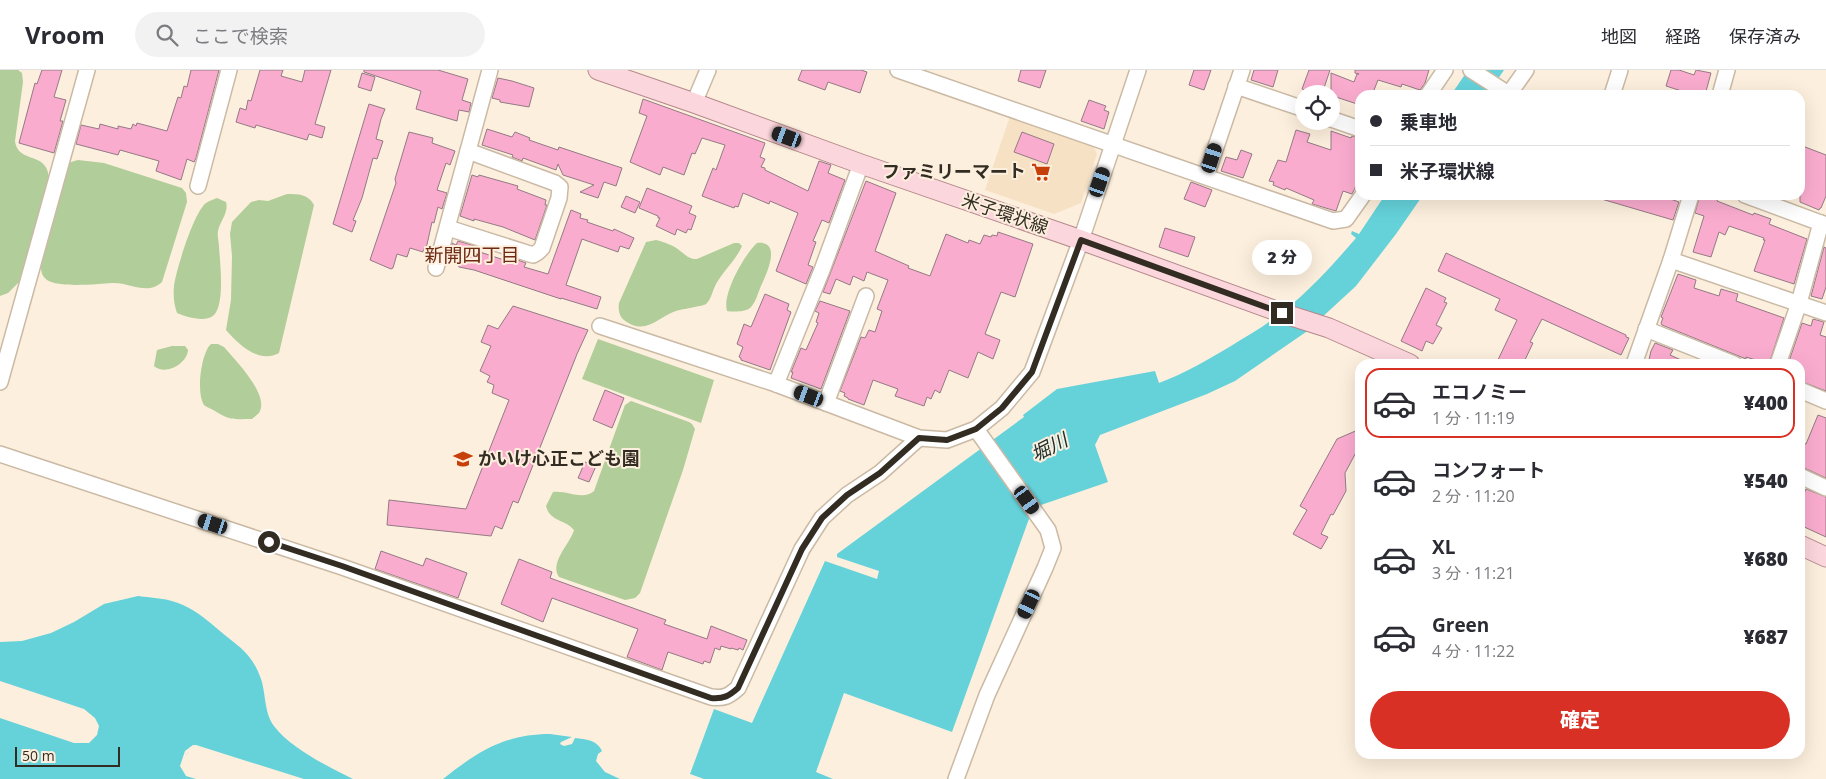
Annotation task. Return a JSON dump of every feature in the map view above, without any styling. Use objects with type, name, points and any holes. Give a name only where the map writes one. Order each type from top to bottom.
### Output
[{"type":"main road","name":"米子環状線","points":[[598,70],[1329,328],[1399,359]]},
{"type":"main road","points":[[1805,548],[1826,557]]},
{"type":"street","points":[[0,382],[87,70]]},
{"type":"street","points":[[198,186],[229,70]]},
{"type":"street","points":[[436,268],[490,70]]},
{"type":"street","points":[[694,103],[708,70]]},
{"type":"street","points":[[898,70],[1333,221],[1346,219],[1359,200]]},
{"type":"street","points":[[600,326],[776,384],[919,438],[947,440],[980,435],[1032,372],[1081,240],[1138,70]]},
{"type":"street","points":[[1206,176],[1242,70]]},
{"type":"street","points":[[1431,90],[1445,70]]},
{"type":"street","points":[[1471,70],[1502,90]]},
{"type":"street","points":[[1513,90],[1526,70]]},
{"type":"street","points":[[1614,90],[1620,70]]},
{"type":"street","points":[[1721,90],[1726,70]]},
{"type":"street","points":[[1236,86],[1295,106]]},
{"type":"street","points":[[1340,122],[1355,127]]},
{"type":"street","points":[[448,228],[533,254],[542,248],[559,198],[560,187],[555,183],[468,151]]},
{"type":"street","points":[[776,384],[861,164]]},
{"type":"street","points":[[1636,359],[1671,260],[1689,200]]},
{"type":"street","points":[[1759,200],[1824,224],[1780,359]]},
{"type":"street","points":[[1671,260],[1826,313]]},
{"type":"street","points":[[826,403],[866,296]]},
{"type":"street","points":[[1646,329],[1721,359]]},
{"type":"street","points":[[1805,392],[1826,401]]},
{"type":"street","points":[[956,779],[987,695],[1046,568],[1053,548],[1048,530],[980,435]]},
{"type":"street","points":[[0,454],[342,566],[711,698],[721,698],[730,695],[738,688],[802,549],[822,518],[847,495],[880,473],[919,438]]},
{"type":"street","points":[[1805,478],[1826,488]]},
{"type":"shaded area","name":"ファミリーマート","points":[[1010,116],[1093,145],[1097,154],[1081,203],[1054,214],[985,190]]},
{"type":"green space","points":[[0,70],[18,70],[22,73],[23,82],[15,141],[17,148],[22,153],[44,165],[48,171],[49,180],[19,282],[8,293],[0,296]]},
{"type":"green space","points":[[78,160],[104,163],[182,188],[186,193],[187,202],[162,282],[156,286],[144,288],[119,283],[60,284],[47,280],[43,276],[41,267],[43,253],[65,167],[71,162]]},
{"type":"green space","points":[[287,194],[306,197],[314,205],[279,353],[272,356],[257,355],[243,347],[226,330],[231,300],[232,256],[230,234],[232,222],[251,202],[259,200],[268,201]]},
{"type":"green space","points":[[217,198],[226,202],[227,206],[218,233],[221,272],[220,302],[214,315],[206,319],[191,318],[177,313],[174,303],[175,278],[186,242],[201,208],[206,203]]},
{"type":"green space","points":[[656,240],[677,248],[694,259],[734,243],[739,243],[742,246],[737,256],[716,284],[706,304],[676,311],[646,326],[632,325],[622,318],[619,312],[619,303],[646,242]]},
{"type":"green space","points":[[757,243],[765,244],[769,247],[771,259],[756,298],[748,309],[727,311],[728,295],[735,275],[746,256]]},
{"type":"green space","points":[[598,339],[714,380],[701,423],[582,379]]},
{"type":"green space","points":[[211,344],[218,344],[224,347],[255,386],[261,404],[259,412],[252,419],[229,418],[204,405],[200,392],[202,364]]},
{"type":"green space","points":[[172,346],[185,346],[188,350],[184,360],[175,367],[164,370],[154,366],[157,350]]},
{"type":"green space","points":[[631,401],[689,422],[695,429],[683,470],[640,593],[635,598],[625,600],[559,577],[557,572],[558,560],[574,530],[554,518],[546,506],[553,492],[585,495],[594,491],[625,405]]},
{"type":"water","points":[[1468,70],[1504,70],[1490,90],[1454,90]]},
{"type":"water","name":"堀川","points":[[1382,200],[1420,200],[1356,286],[1306,332],[1235,381],[1207,394],[1100,435],[1095,445],[1108,482],[1041,505],[1030,516],[952,732],[844,693],[816,772],[833,779],[704,779],[690,774],[714,709],[752,723],[825,561],[877,579],[879,571],[837,557],[837,554],[1024,417],[1023,415],[1057,389],[1155,371],[1159,383],[1196,366],[1263,326],[1285,310],[1307,291],[1356,238],[1351,234],[1352,231],[1359,234]]},
{"type":"water","points":[[138,596],[166,600],[188,607],[239,646],[253,663],[261,679],[268,715],[274,726],[300,749],[353,779],[300,779],[196,746],[190,747],[181,766],[187,775],[198,779],[0,779],[0,717],[75,742],[89,742],[98,729],[90,714],[0,682],[0,642],[22,641],[51,633],[104,604]]},
{"type":"water","points":[[550,734],[572,737],[561,742],[560,744],[564,746],[572,744],[575,738],[594,742],[602,751],[598,754],[596,761],[605,772],[620,779],[443,779],[492,746],[519,737]]},
{"type":"pier","points":[[0,681],[84,709],[95,718],[99,726],[97,735],[89,743],[74,743],[0,718],[0,715],[75,739],[88,740],[95,729],[92,720],[82,712],[0,685]]},
{"type":"pier","points":[[193,745],[304,779],[292,779],[194,748],[187,753],[184,766],[188,773],[201,779],[186,776],[180,766],[185,751]]},
{"type":"building","points":[[42,70],[62,70],[54,97],[66,100],[60,121],[63,121],[54,153],[19,143],[35,83],[37,84]]},
{"type":"building","points":[[191,70],[219,70],[196,158],[194,162],[187,159],[181,180],[156,171],[159,161],[120,150],[118,155],[76,144],[81,125],[99,129],[100,124],[118,129],[118,126],[131,129],[133,124],[136,126],[137,123],[167,131],[178,97],[181,98],[184,86],[187,87]]},
{"type":"building","points":[[260,70],[283,70],[281,76],[302,82],[305,70],[331,70],[315,124],[325,127],[322,138],[309,134],[307,140],[256,125],[255,128],[236,122],[240,108],[246,110],[248,100],[251,101]]},
{"type":"building","points":[[364,70],[438,70],[468,79],[462,100],[471,103],[469,112],[459,110],[457,121],[416,109],[421,91],[364,72]]},
{"type":"building","points":[[802,70],[861,70],[867,72],[860,93],[828,82],[825,90],[798,80]]},
{"type":"building","points":[[1021,70],[1046,70],[1040,88],[1018,81]]},
{"type":"building","points":[[1194,70],[1211,70],[1204,90],[1189,85]]},
{"type":"building","points":[[1254,70],[1278,70],[1273,87],[1251,80]]},
{"type":"building","points":[[1309,70],[1330,70],[1325,85],[1303,85]]},
{"type":"building","points":[[1355,70],[1429,70],[1425,83],[1420,90],[1402,84],[1401,87],[1378,80],[1374,90],[1355,90],[1355,103],[1340,98],[1340,85],[1331,85],[1331,73],[1354,82],[1357,74],[1359,74],[1355,73]]},
{"type":"building","points":[[1671,70],[1679,70],[1694,75],[1696,70],[1711,73],[1706,90],[1678,90],[1666,86]]},
{"type":"building","points":[[362,73],[375,77],[371,91],[358,87]]},
{"type":"building","points":[[498,78],[534,88],[529,107],[500,102],[500,100],[492,98]]},
{"type":"building","points":[[643,99],[765,143],[760,157],[765,159],[761,167],[808,191],[819,161],[831,165],[828,173],[845,180],[829,223],[822,220],[813,241],[816,242],[808,265],[813,267],[806,284],[776,271],[798,213],[770,201],[769,204],[743,193],[738,207],[735,206],[734,208],[702,196],[713,168],[716,170],[725,145],[702,138],[695,154],[692,153],[684,175],[663,167],[660,175],[630,162],[647,116],[639,113]]},
{"type":"building","points":[[1089,100],[1106,106],[1104,110],[1109,112],[1104,129],[1081,121]]},
{"type":"building","points":[[369,104],[385,109],[376,139],[383,141],[377,159],[373,158],[362,198],[353,220],[356,221],[352,232],[333,224]]},
{"type":"building","points":[[487,129],[512,137],[515,132],[530,138],[529,140],[558,150],[559,147],[622,168],[616,186],[604,182],[598,198],[580,192],[594,185],[563,175],[558,164],[556,170],[523,158],[522,161],[512,157],[513,155],[482,145]]},
{"type":"building","points":[[1296,130],[1310,134],[1307,142],[1331,150],[1331,131],[1351,138],[1352,136],[1355,137],[1355,188],[1352,194],[1343,191],[1336,211],[1312,204],[1314,200],[1286,188],[1285,190],[1273,185],[1274,182],[1269,181],[1278,160],[1286,162]]},
{"type":"building","points":[[409,132],[433,138],[432,143],[455,151],[450,165],[446,163],[437,190],[447,193],[442,209],[438,207],[434,223],[432,222],[426,249],[424,248],[423,252],[410,248],[407,257],[397,254],[391,269],[370,260],[396,183],[395,179]]},
{"type":"building","points":[[1022,132],[1054,144],[1047,164],[1014,152]]},
{"type":"building","points":[[1805,147],[1826,155],[1826,196],[1819,210],[1800,202],[1800,200],[1805,200]]},
{"type":"building","points":[[1241,150],[1252,154],[1243,178],[1221,171],[1226,157],[1237,160]]},
{"type":"building","points":[[472,175],[478,177],[479,175],[518,186],[517,189],[546,200],[545,205],[547,205],[535,240],[503,227],[460,216]]},
{"type":"building","points":[[866,181],[896,193],[875,251],[909,266],[908,268],[930,276],[946,234],[968,243],[969,240],[980,244],[984,235],[997,236],[998,232],[1033,244],[1015,297],[1001,292],[985,334],[1000,340],[993,359],[978,352],[968,378],[949,370],[940,393],[935,390],[931,399],[927,397],[924,406],[895,396],[898,389],[873,380],[864,405],[848,399],[844,396],[845,393],[840,391],[861,337],[865,338],[869,330],[875,332],[882,311],[877,309],[888,280],[867,272],[864,281],[853,276],[850,285],[836,279],[830,294],[823,292]]},
{"type":"building","points":[[1191,182],[1212,190],[1205,207],[1184,199]]},
{"type":"building","points":[[647,188],[692,206],[689,213],[696,216],[691,230],[688,229],[686,233],[677,229],[675,235],[656,226],[660,218],[639,208]]},
{"type":"building","points":[[626,196],[640,202],[635,213],[621,207]]},
{"type":"building","points":[[1605,200],[1673,200],[1679,202],[1673,220]]},
{"type":"building","points":[[1699,200],[1717,200],[1753,215],[1754,213],[1771,219],[1769,224],[1807,239],[1794,284],[1754,271],[1765,240],[1763,240],[1764,238],[1729,226],[1725,235],[1719,232],[1711,257],[1693,252],[1704,216],[1695,213]]},
{"type":"building","points":[[571,210],[581,214],[580,218],[588,220],[587,222],[613,231],[614,229],[634,238],[629,249],[620,246],[618,252],[582,239],[566,285],[601,297],[597,309],[459,267],[451,250],[452,243],[456,245],[458,241],[475,246],[474,250],[504,260],[504,258],[515,261],[515,259],[526,263],[524,267],[548,274]]},
{"type":"building","points":[[1165,228],[1195,237],[1188,257],[1159,247]]},
{"type":"building","points":[[1824,247],[1826,248],[1826,287],[1822,299],[1811,296]]},
{"type":"building","points":[[1446,253],[1629,338],[1621,355],[1542,319],[1530,342],[1533,343],[1525,359],[1498,359],[1517,320],[1495,310],[1500,299],[1438,271]]},
{"type":"building","points":[[1678,274],[1696,280],[1694,288],[1719,296],[1721,289],[1738,294],[1736,301],[1784,318],[1771,359],[1746,357],[1746,359],[1662,325],[1663,318],[1661,317]]},
{"type":"building","points":[[1426,288],[1446,298],[1444,302],[1447,303],[1436,325],[1442,328],[1433,344],[1426,341],[1422,351],[1401,341]]},
{"type":"building","points":[[765,294],[789,304],[787,310],[791,312],[770,370],[741,360],[739,357],[743,347],[737,344],[744,324],[751,327]]},
{"type":"building","points":[[820,301],[850,311],[821,389],[791,378],[793,372],[791,372],[801,348],[806,350],[818,323],[816,322],[819,313],[815,311]]},
{"type":"building","points":[[513,306],[588,330],[518,503],[513,501],[502,529],[495,526],[491,536],[387,525],[389,500],[466,509],[509,400],[492,393],[494,385],[487,382],[490,376],[480,371],[491,346],[481,342],[488,325],[498,329]]},
{"type":"building","points":[[1813,319],[1824,322],[1820,335],[1826,337],[1826,391],[1805,383],[1805,359],[1790,359],[1802,323],[1811,326]]},
{"type":"building","points":[[1655,343],[1673,350],[1670,355],[1679,359],[1649,359]]},
{"type":"building","points":[[605,390],[624,398],[612,428],[593,420]]},
{"type":"building","points":[[1818,415],[1826,418],[1826,478],[1805,468],[1806,444]]},
{"type":"building","points":[[1355,431],[1355,454],[1345,473],[1346,491],[1321,534],[1328,537],[1321,549],[1293,534],[1307,510],[1300,506],[1337,439]]},
{"type":"building","points":[[585,462],[596,466],[589,482],[578,478]]},
{"type":"building","points":[[1806,489],[1826,497],[1826,537],[1805,527]]},
{"type":"building","points":[[381,551],[423,566],[426,558],[467,573],[458,598],[375,569]]},
{"type":"building","points":[[519,559],[552,572],[550,578],[666,620],[664,624],[707,639],[711,626],[747,640],[743,650],[721,646],[720,650],[715,648],[710,663],[704,661],[703,664],[668,652],[662,670],[627,657],[638,629],[552,598],[543,622],[501,604]]},
{"type":"place","name":"ファミリーマート","points":[[1041,172]]},
{"type":"place","name":"かいけ心正こども園","points":[[463,459]]},
{"type":"district","name":"新開四丁目","points":[[472,255]]},
{"type":"route","points":[[269,542],[342,566],[711,698],[721,698],[730,695],[738,688],[802,549],[822,518],[847,495],[880,473],[919,438],[947,440],[976,429],[1002,408],[1032,372],[1081,240],[1282,313]]}]
